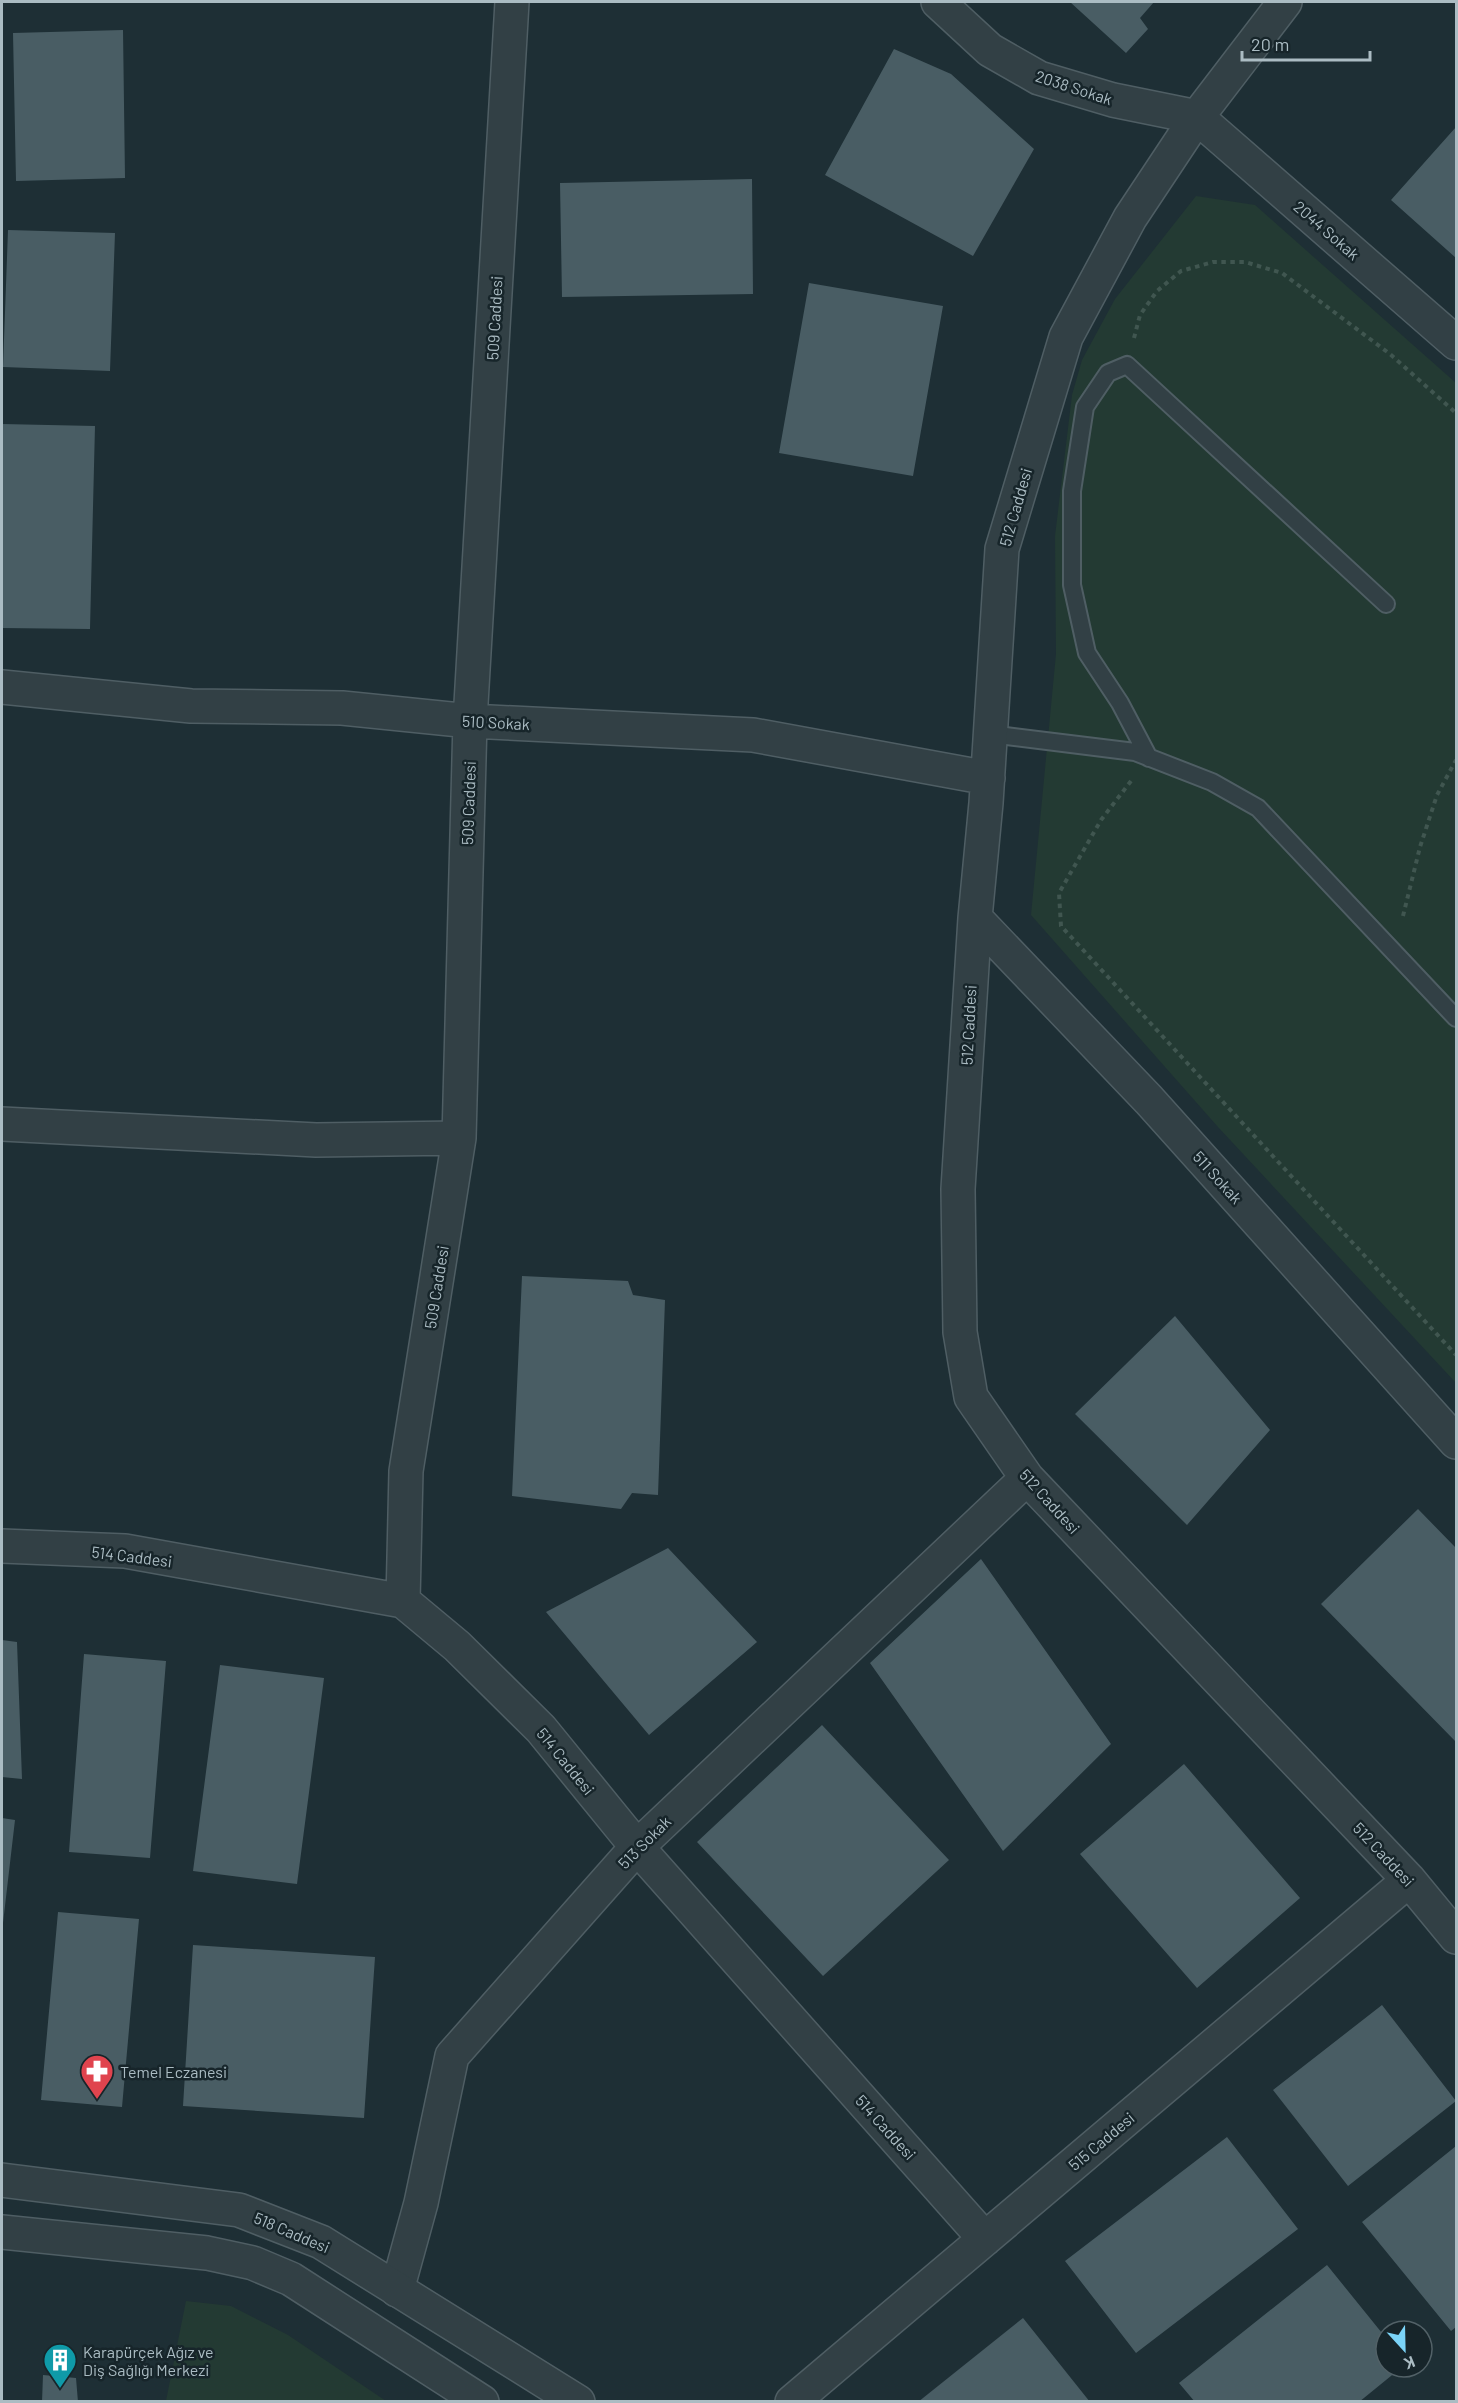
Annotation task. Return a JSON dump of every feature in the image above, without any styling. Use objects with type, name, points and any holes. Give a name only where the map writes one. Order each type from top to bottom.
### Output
[{"type":"street","name":"509 Caddesi","points":[[403,1601],[406,1471],[459,1138],[470,721],[512,2]]},
{"type":"street","name":"2038 Sokak","points":[[938,2],[990,50],[1039,78],[1113,100],[1197,117]]},
{"type":"street","name":"512 Caddesi","points":[[1285,2],[1197,117],[1130,218],[1066,338],[1002,549],[958,1189],[960,1332],[971,1397],[1027,1478],[1409,1880],[1456,1937]]},
{"type":"street","name":"2044 Sokak","points":[[1197,117],[1456,343]]},
{"type":"street","name":"510 Sokak","points":[[2,687],[191,706],[342,708],[470,721],[753,735],[988,778]]},
{"type":"street","name":"511 Sokak","points":[[975,918],[1149,1100],[1456,1442]]},
{"type":"street","points":[[2,1124],[316,1140],[459,1138]]},
{"type":"street","name":"513 Sokak","points":[[398,2290],[421,2203],[452,2056],[636,1847],[1027,1478]]},
{"type":"street","name":"514 Caddesi","points":[[2,1546],[125,1551],[403,1601],[457,1646],[541,1729],[636,1847],[985,2239]]},
{"type":"street","name":"515 Caddesi","points":[[792,2402],[1409,1880]]},
{"type":"street","name":"518 Caddesi","points":[[2,2180],[239,2210],[321,2242],[578,2402]]},
{"type":"street","points":[[2,2232],[207,2253],[253,2263],[291,2279],[482,2402]]},
{"type":"lane","points":[[1149,758],[1120,703],[1087,653],[1072,585],[1072,491],[1085,407],[1108,373],[1127,365],[1386,604]]},
{"type":"lane","points":[[990,734],[1135,752],[1212,782],[1258,808],[1456,1018]]},
{"type":"path","points":[[1127,365],[1140,315],[1157,291],[1181,271],[1213,262],[1245,262],[1282,273],[1390,354],[1456,414]]},
{"type":"path","points":[[1149,758],[1101,820],[1059,893],[1061,926],[1456,1354]]},
{"type":"path","points":[[1400,959],[1404,912],[1420,847],[1437,795],[1456,760]]},
{"type":"green space","points":[[1196,196],[1255,205],[1456,383],[1456,1383],[1218,1127],[1031,915],[1056,654],[1055,536],[1072,395],[1082,360],[1115,299]]},
{"type":"green space","points":[[186,2301],[231,2306],[288,2335],[386,2401],[166,2401]]},
{"type":"building","points":[[1070,2],[1154,2],[1140,18],[1148,29],[1126,53]]},
{"type":"building","points":[[123,30],[125,178],[16,181],[13,33]]},
{"type":"building","points":[[894,49],[951,74],[1034,149],[973,256],[825,175]]},
{"type":"building","points":[[1456,127],[1456,258],[1391,200]]},
{"type":"building","points":[[752,179],[753,294],[562,297],[560,183]]},
{"type":"building","points":[[8,230],[115,233],[110,371],[3,367]]},
{"type":"building","points":[[809,283],[943,306],[913,476],[779,453]]},
{"type":"building","points":[[2,424],[95,426],[90,629],[2,628]]},
{"type":"building","points":[[522,1276],[628,1281],[633,1295],[665,1300],[658,1495],[632,1493],[621,1509],[512,1496]]},
{"type":"building","points":[[1175,1316],[1270,1430],[1187,1525],[1075,1414]]},
{"type":"building","points":[[1418,1509],[1456,1548],[1456,1742],[1321,1604]]},
{"type":"building","points":[[668,1548],[757,1642],[649,1735],[546,1612]]},
{"type":"building","points":[[981,1559],[1111,1744],[1003,1851],[870,1663]]},
{"type":"building","points":[[2,1640],[17,1642],[22,1779],[2,1777]]},
{"type":"building","points":[[84,1654],[166,1661],[150,1858],[69,1852]]},
{"type":"building","points":[[220,1665],[324,1678],[297,1884],[193,1871]]},
{"type":"building","points":[[822,1725],[949,1860],[823,1976],[697,1842]]},
{"type":"building","points":[[1184,1764],[1300,1898],[1197,1988],[1080,1854]]},
{"type":"building","points":[[2,1818],[15,1820],[3,1923],[2,1923]]},
{"type":"building","points":[[58,1912],[139,1919],[122,2107],[41,2100]]},
{"type":"building","points":[[193,1945],[375,1957],[364,2118],[183,2106]]},
{"type":"building","points":[[1382,2005],[1456,2101],[1348,2186],[1273,2090]]},
{"type":"building","points":[[1227,2137],[1298,2229],[1136,2353],[1065,2261]]},
{"type":"building","points":[[1456,2146],[1456,2327],[1451,2331],[1362,2222]]},
{"type":"building","points":[[1327,2265],[1374,2323],[1374,2379],[1387,2379],[1359,2402],[1195,2402],[1179,2383]]},
{"type":"building","points":[[1023,2318],[1090,2402],[918,2402]]},
{"type":"building","name":"Karapürçek Ağız ve Diş Sağlığı Merkezi","points":[[43,2375],[76,2378],[78,2402],[42,2402]]},
{"type":"place","name":"Temel Eczanesi","points":[[97,2100]]},
{"type":"place","name":"Karapürçek Ağız ve Diş Sağlığı Merkezi","points":[[60,2389]]}]
